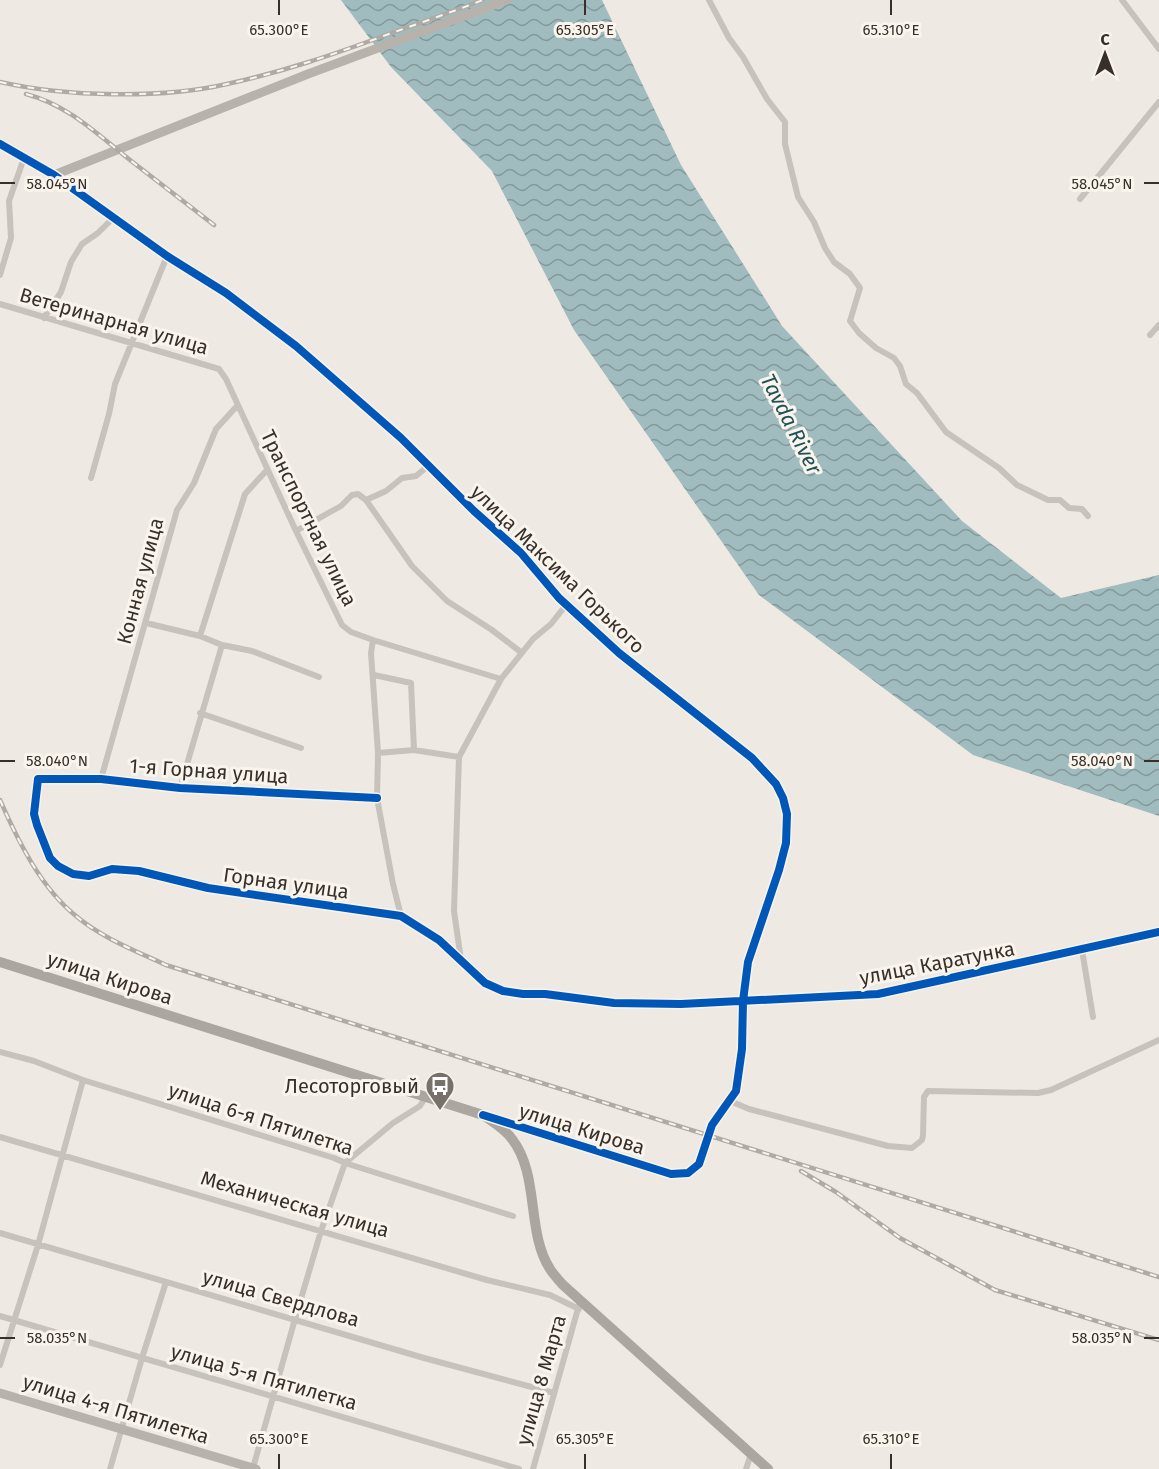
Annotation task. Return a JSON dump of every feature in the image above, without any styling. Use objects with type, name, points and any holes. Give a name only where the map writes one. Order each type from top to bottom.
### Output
[{"type":"main road","name":"улица Кирова","points":[[0,962],[483,1115],[500,1127],[517,1146],[530,1186],[543,1254],[549,1269],[579,1305]]},
{"type":"main road","name":"Механическая улица","points":[[579,1305],[768,1469]]},
{"type":"street","points":[[54,175],[308,74],[507,0]]},
{"type":"street","points":[[710,0],[729,38],[743,57],[767,99],[785,122],[785,144],[798,197],[834,262],[850,274],[860,288],[850,321],[859,333],[876,348],[894,358],[900,366],[906,384],[917,393],[946,432],[999,468],[1017,485],[1048,500],[1060,500],[1070,508],[1082,509],[1088,516]]},
{"type":"street","points":[[1122,0],[1159,49]]},
{"type":"street","points":[[1080,199],[1159,102]]},
{"type":"street","name":"улица Максима Горького","points":[[0,144],[54,175],[167,256],[226,293],[296,346],[401,438],[474,511],[521,553],[567,605],[619,653],[752,758],[776,783],[788,814],[786,843],[748,962],[743,1001],[742,1049],[736,1091],[712,1125],[699,1164],[688,1173],[671,1174]]},
{"type":"street","points":[[0,275],[11,238],[9,201],[24,158]]},
{"type":"street","points":[[44,318],[61,292],[71,262],[82,244],[98,233],[113,218]]},
{"type":"street","points":[[91,478],[115,384],[167,256]]},
{"type":"street","name":"Ветеринарная улица","points":[[0,304],[219,369]]},
{"type":"street","points":[[1150,335],[1159,325]]},
{"type":"street","name":"Транспортная улица","points":[[219,369],[226,379],[342,625],[351,632],[373,640],[501,680]]},
{"type":"street","name":"Конная улица","points":[[101,779],[177,510],[194,483],[216,429],[237,406]]},
{"type":"street","points":[[366,500],[386,490],[402,478],[416,476],[428,466]]},
{"type":"street","points":[[200,636],[245,494],[267,470]]},
{"type":"street","points":[[296,531],[341,506],[352,495],[358,494],[366,500],[412,566],[447,602],[492,630],[522,653]]},
{"type":"street","points":[[462,960],[454,911],[459,757],[501,680],[534,639],[567,605]]},
{"type":"street","points":[[146,623],[200,636],[222,645],[252,651],[319,677]]},
{"type":"street","points":[[373,640],[371,653],[378,753],[377,798],[401,916]]},
{"type":"street","points":[[180,788],[200,713],[222,645]]},
{"type":"street","points":[[374,675],[411,683],[414,750]]},
{"type":"street","points":[[200,713],[301,748]]},
{"type":"street","points":[[378,753],[414,750],[459,757]]},
{"type":"street","name":"1-я Горная улица","points":[[79,875],[58,866],[50,858],[34,814],[38,779],[101,779],[180,788],[377,798]]},
{"type":"street","name":"Горная улица","points":[[79,875],[89,876],[112,869],[139,871],[208,888],[401,916],[439,940],[472,972]]},
{"type":"street","name":"улица Каратунка","points":[[472,972],[485,983],[503,991],[614,1003],[681,1004],[878,994],[1159,932]]},
{"type":"street","points":[[1082,950],[1093,1017]]},
{"type":"street","points":[[730,1101],[749,1110],[888,1146],[912,1148],[922,1140],[924,1098],[928,1091],[1038,1093],[1159,1040]]},
{"type":"street","name":"улица 6-я Пятилетка","points":[[0,1052],[513,1216]]},
{"type":"street","points":[[0,1365],[38,1245],[83,1080]]},
{"type":"street","points":[[249,1468],[321,1231],[345,1163],[393,1123],[420,1106],[425,1098]]},
{"type":"street","name":"улица Кирова","points":[[483,1115],[671,1174]]},
{"type":"street","name":"Механическая улица","points":[[0,1137],[579,1305]]},
{"type":"street","name":"улица Свердлова","points":[[0,1233],[424,1358],[554,1393]]},
{"type":"street","points":[[111,1469],[166,1282]]},
{"type":"street","name":"улица 8 Марта","points":[[533,1469],[579,1305]]},
{"type":"street","name":"улица 5-я Пятилетка","points":[[0,1316],[519,1469]]},
{"type":"street","name":"улица 4-я Пятилетка","points":[[0,1393],[249,1468]]},
{"type":"street","points":[[746,1469],[751,1454]]},
{"type":"water","name":"Tavda River","points":[[341,0],[602,0],[681,165],[782,326],[962,521],[1061,598],[1159,575],[1159,816],[973,755],[759,595],[574,330],[492,171],[391,67]]},
{"type":"railway","points":[[0,82],[54,91],[83,93],[144,94],[201,89],[309,62],[483,0]]},
{"type":"railway","points":[[26,94],[55,105],[81,121],[214,225]]},
{"type":"railway","points":[[0,800],[32,863],[63,905],[97,931],[166,965],[1159,1277]]},
{"type":"railway","points":[[801,1171],[836,1192],[900,1238],[995,1290],[1159,1340]]},
{"type":"cycle path","points":[[0,144],[54,175],[167,256],[226,293],[296,346],[401,438],[474,511],[521,553],[559,598],[619,653],[752,758],[776,784],[783,798],[787,814],[786,843],[748,962],[743,1001],[742,1049],[736,1091],[712,1125],[699,1164],[688,1173],[671,1174],[483,1115]]},
{"type":"cycle path","points":[[377,798],[180,788],[101,779],[38,779],[34,814],[50,858],[58,866],[73,874],[89,876],[112,869],[139,871],[208,888],[401,916],[439,940],[485,983],[503,991],[523,994],[545,994],[614,1003],[681,1004],[878,994],[1159,932]]},
{"type":"place","name":"Лесоторговый","points":[[440,1112]]}]
